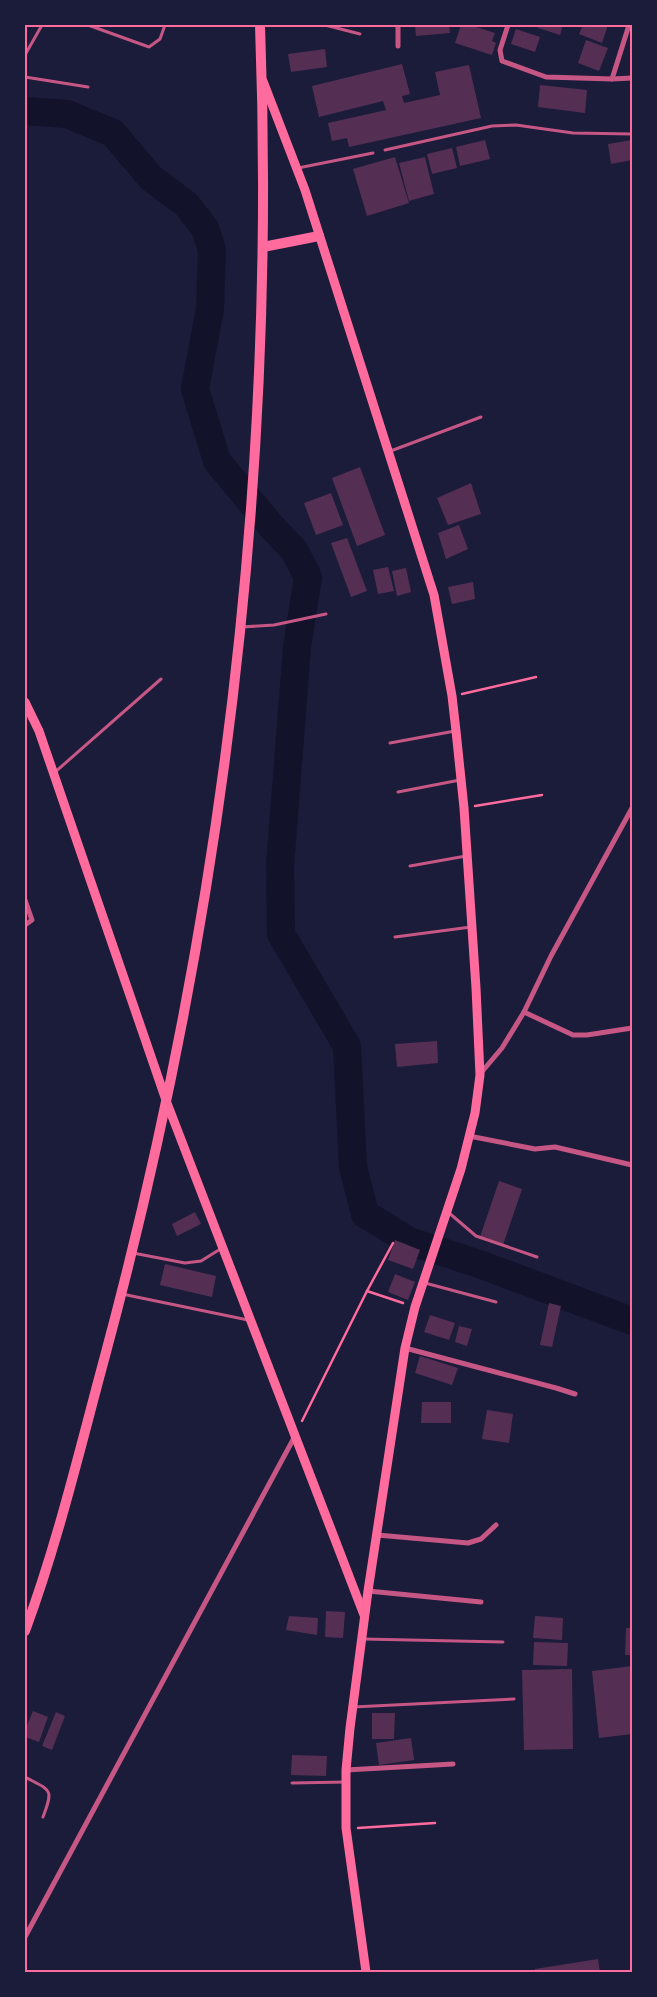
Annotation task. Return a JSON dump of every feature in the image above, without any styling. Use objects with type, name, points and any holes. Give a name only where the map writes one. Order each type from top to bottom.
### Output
[{"type":"main road","points":[[25,1631],[43,1582],[122,1294],[167,1103],[204,903],[242,628],[249,540],[255,449],[263,246],[263,25]]},
{"type":"main road","points":[[262,81],[297,169],[434,596],[452,696],[464,808],[472,927],[480,1075],[475,1113],[448,1212],[415,1307],[405,1348],[368,1591],[346,1770],[346,1828],[366,1972]]},
{"type":"main road","points":[[263,246],[319,236]]},
{"type":"main road","points":[[25,702],[39,731],[167,1103],[365,1618]]},
{"type":"street","points":[[398,25],[398,46]]},
{"type":"street","points":[[508,25],[500,50],[502,60],[546,77],[612,80],[632,78]]},
{"type":"street","points":[[612,80],[629,25]]},
{"type":"street","points":[[480,1075],[502,1048],[524,1012],[632,808]]},
{"type":"street","points":[[25,900],[32,920],[25,926]]},
{"type":"street","points":[[524,1012],[573,1035],[587,1035],[632,1028]]},
{"type":"street","points":[[469,1136],[535,1149],[555,1147],[632,1165]]},
{"type":"street","points":[[405,1348],[575,1394]]},
{"type":"street","points":[[25,1937],[295,1435]]},
{"type":"street","points":[[377,1535],[468,1543],[481,1539],[496,1525]]},
{"type":"street","points":[[368,1591],[481,1602]]},
{"type":"street","points":[[346,1770],[454,1764]]},
{"type":"lane","points":[[25,56],[42,25]]},
{"type":"lane","points":[[88,25],[150,47],[160,39],[165,25]]},
{"type":"lane","points":[[325,25],[360,34]]},
{"type":"lane","points":[[25,77],[88,87]]},
{"type":"lane","points":[[384,150],[492,126],[516,125],[573,133],[632,134]]},
{"type":"lane","points":[[297,169],[373,153]]},
{"type":"lane","points":[[388,452],[481,416]]},
{"type":"lane","points":[[242,628],[274,625],[326,614]]},
{"type":"lane","points":[[54,774],[161,679]]},
{"type":"lane","points":[[390,743],[456,731]]},
{"type":"lane","points":[[398,792],[461,780]]},
{"type":"lane","points":[[410,866],[467,856]]},
{"type":"lane","points":[[395,937],[472,927]]},
{"type":"lane","points":[[448,1212],[476,1236],[537,1257]]},
{"type":"lane","points":[[131,1253],[185,1264],[201,1261],[222,1248]]},
{"type":"lane","points":[[424,1283],[496,1302]]},
{"type":"lane","points":[[122,1294],[251,1321]]},
{"type":"lane","points":[[363,1639],[503,1642]]},
{"type":"lane","points":[[353,1707],[514,1699]]},
{"type":"lane","points":[[25,1777],[45,1788],[49,1793],[50,1798],[43,1818]]},
{"type":"lane","points":[[292,1783],[346,1782]]},
{"type":"path","points":[[452,696],[536,677]]},
{"type":"path","points":[[464,808],[542,796]]},
{"type":"path","points":[[295,1435],[367,1291],[394,1243]]},
{"type":"path","points":[[367,1291],[415,1307]]},
{"type":"path","points":[[346,1828],[434,1823]]},
{"type":"building","points":[[415,25],[449,25],[450,33],[416,36]]},
{"type":"building","points":[[461,25],[470,25],[495,33],[492,41],[496,43],[492,55],[455,43]]},
{"type":"building","points":[[539,25],[563,25],[560,35],[538,28]]},
{"type":"building","points":[[583,25],[608,25],[602,43],[579,34]]},
{"type":"building","points":[[516,29],[540,37],[535,52],[511,44]]},
{"type":"building","points":[[586,40],[608,48],[599,71],[578,63]]},
{"type":"building","points":[[325,49],[327,67],[291,72],[288,54]]},
{"type":"building","points":[[402,64],[410,94],[402,96],[404,103],[440,95],[435,72],[469,65],[481,118],[349,147],[347,138],[332,141],[328,123],[386,110],[383,101],[319,117],[312,86]]},
{"type":"building","points":[[540,85],[587,90],[585,113],[538,107]]},
{"type":"building","points":[[485,140],[490,159],[460,166],[456,147]]},
{"type":"building","points":[[632,140],[632,160],[611,164],[608,144]]},
{"type":"building","points":[[452,148],[457,168],[432,174],[427,154]]},
{"type":"building","points":[[395,157],[409,203],[367,216],[353,169]]},
{"type":"building","points":[[425,157],[434,194],[409,201],[399,163]]},
{"type":"building","points":[[360,467],[385,535],[357,546],[332,478]]},
{"type":"building","points":[[471,483],[481,514],[448,525],[437,498]]},
{"type":"building","points":[[331,493],[343,525],[316,535],[304,503]]},
{"type":"building","points":[[459,525],[468,549],[446,559],[438,533]]},
{"type":"building","points":[[347,538],[367,591],[351,597],[331,543]]},
{"type":"building","points":[[388,567],[394,591],[378,594],[373,570]]},
{"type":"building","points":[[406,568],[411,592],[397,596],[392,571]]},
{"type":"building","points":[[473,582],[475,599],[452,604],[448,587]]},
{"type":"building","points":[[437,1041],[438,1063],[397,1067],[395,1044]]},
{"type":"building","points":[[499,1181],[522,1189],[503,1245],[480,1237]]},
{"type":"building","points":[[195,1212],[201,1224],[177,1236],[172,1224]]},
{"type":"building","points":[[395,1240],[420,1250],[413,1269],[388,1260]]},
{"type":"building","points":[[165,1264],[216,1276],[212,1297],[160,1285]]},
{"type":"building","points":[[395,1274],[415,1282],[408,1300],[388,1292]]},
{"type":"building","points":[[549,1303],[561,1306],[552,1347],[540,1345]]},
{"type":"building","points":[[430,1315],[455,1323],[449,1340],[424,1332]]},
{"type":"building","points":[[459,1326],[472,1329],[467,1346],[455,1342]]},
{"type":"building","points":[[420,1356],[458,1368],[452,1385],[415,1373]]},
{"type":"building","points":[[422,1402],[451,1402],[451,1423],[421,1423]]},
{"type":"building","points":[[487,1410],[513,1414],[509,1443],[482,1439]]},
{"type":"building","points":[[326,1611],[345,1612],[343,1638],[325,1637]]},
{"type":"building","points":[[289,1616],[318,1618],[317,1635],[286,1630]]},
{"type":"building","points":[[535,1616],[563,1618],[562,1640],[533,1638]]},
{"type":"building","points":[[626,1628],[632,1628],[632,1655],[625,1655]]},
{"type":"building","points":[[534,1642],[568,1643],[567,1666],[533,1665]]},
{"type":"building","points":[[632,1666],[632,1734],[599,1738],[592,1671]]},
{"type":"building","points":[[572,1669],[573,1749],[524,1750],[522,1670]]},
{"type":"building","points":[[33,1711],[48,1717],[39,1742],[25,1737],[25,1730]]},
{"type":"building","points":[[56,1712],[65,1716],[52,1750],[42,1746]]},
{"type":"building","points":[[372,1713],[395,1713],[394,1739],[372,1739]]},
{"type":"building","points":[[411,1738],[414,1760],[379,1765],[376,1743]]},
{"type":"building","points":[[292,1755],[327,1756],[326,1776],[291,1775]]},
{"type":"building","points":[[598,1959],[600,1972],[535,1972],[535,1969]]},
{"type":"waterway","points":[[25,111],[67,114],[113,133],[151,178],[186,204],[205,228],[212,250],[210,309],[195,389],[217,461],[272,527],[294,550],[308,577],[297,647],[280,866],[281,934],[347,1046],[353,1167],[365,1214],[409,1241],[482,1265],[632,1321]]}]
